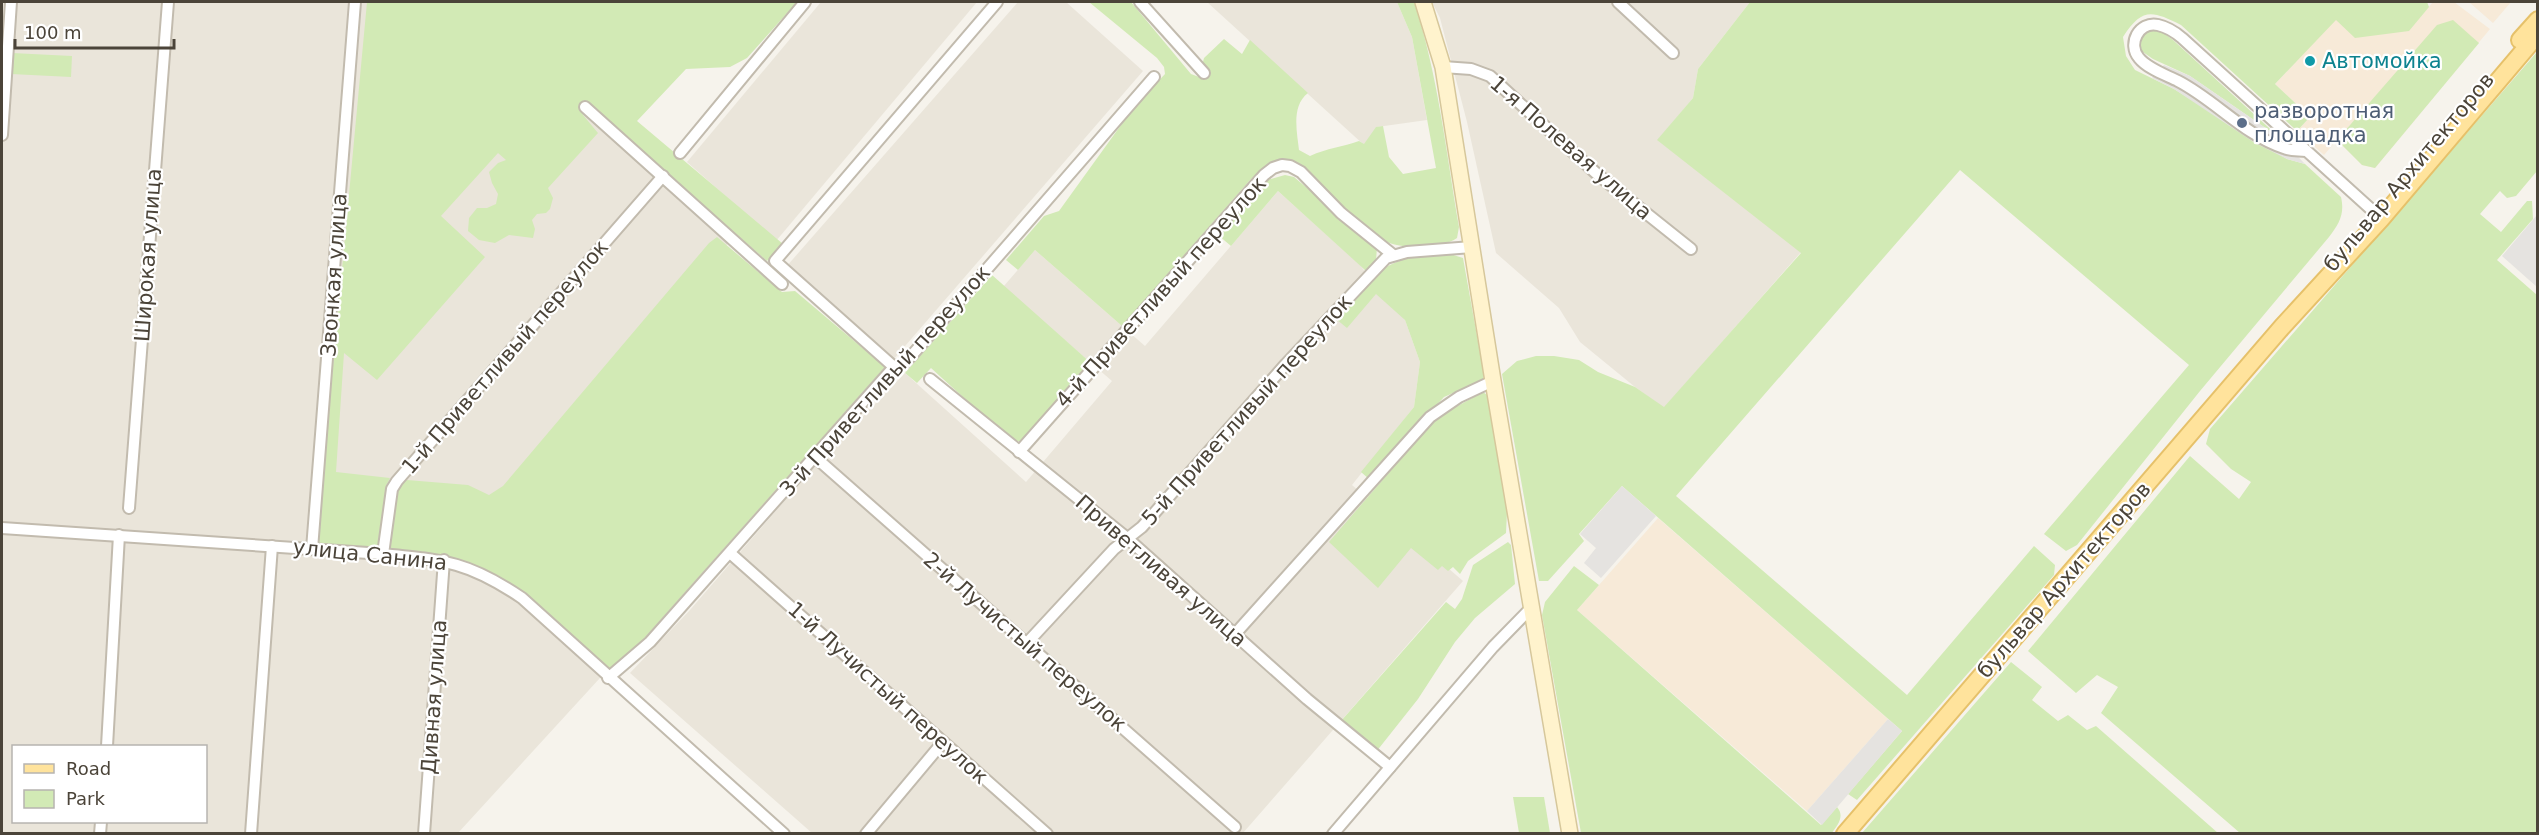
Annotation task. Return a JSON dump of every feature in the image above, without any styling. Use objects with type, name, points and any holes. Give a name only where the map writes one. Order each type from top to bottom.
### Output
[{"type":"main road","points":[[1423,2],[1443,67],[1493,381],[1570,834]]},
{"type":"main road","name":"бульвар Архитекторов","points":[[1845,834],[2282,327],[2538,20]]},
{"type":"main road","name":"бульвар Архитекторов","points":[[2377,215],[2538,34]]},
{"type":"street","points":[[2,135],[11,2]]},
{"type":"street","name":"Широкая улица","points":[[129,508],[168,2]]},
{"type":"street","name":"Звонкая улица","points":[[312,549],[355,2]]},
{"type":"street","points":[[680,153],[805,2]]},
{"type":"street","points":[[894,367],[775,261],[997,2]]},
{"type":"street","points":[[1140,2],[1204,73]]},
{"type":"street","points":[[1618,2],[1672,52]]},
{"type":"street","points":[[2307,151],[2284,149],[2252,132],[2197,93],[2139,60],[2134,51],[2134,40],[2137,33],[2147,25],[2157,24],[2176,33],[2307,151],[2377,215]]},
{"type":"street","name":"1-я Полевая улица","points":[[1443,67],[1472,69],[1490,76],[1597,174],[1691,249]]},
{"type":"street","name":"3-й Приветливый переулок","points":[[608,678],[650,642],[894,367],[904,363],[913,354],[1154,77]]},
{"type":"street","points":[[585,108],[782,284]]},
{"type":"street","name":"4-й Приветливый переулок","points":[[1019,452],[1256,184],[1273,168],[1290,166],[1301,172],[1341,213],[1393,255]]},
{"type":"street","name":"1-й Приветливый переулок","points":[[383,554],[392,489],[396,481],[663,176]]},
{"type":"street","points":[[1393,255],[1472,247]]},
{"type":"street","name":"5-й Приветливый переулок","points":[[1028,644],[1127,538],[1142,527],[1286,363],[1386,258],[1393,255]]},
{"type":"street","name":"Приветливая улица","points":[[930,379],[1127,538],[1307,699],[1390,767]]},
{"type":"street","points":[[1235,634],[1430,417],[1459,397],[1493,381]]},
{"type":"street","name":"2-й Лучистый переулок","points":[[815,457],[1235,827]]},
{"type":"street","name":"улица Санина","points":[[2,528],[383,554],[444,560],[471,568],[494,579],[522,598],[608,678],[784,834]]},
{"type":"street","points":[[107,745],[119,535]]},
{"type":"street","points":[[251,834],[272,546]]},
{"type":"street","name":"1-й Лучистый переулок","points":[[730,553],[1047,834]]},
{"type":"street","name":"Дивная улица","points":[[424,834],[444,560]]},
{"type":"street","points":[[1334,834],[1493,647],[1532,607]]},
{"type":"street","points":[[866,834],[943,742]]},
{"type":"shaded area","points":[[2,2],[373,2],[583,78],[743,227],[488,508],[621,655],[458,833],[2,834]]},
{"type":"shaded area","points":[[821,2],[977,2],[776,241],[687,162]]},
{"type":"shaded area","points":[[1018,2],[1066,2],[1143,71],[893,360],[786,267]]},
{"type":"shaded area","points":[[1207,2],[1397,2],[1412,37],[1427,120],[1377,127],[1364,145]]},
{"type":"shaded area","points":[[1432,2],[1750,2],[1698,69],[1693,98],[1658,140],[1801,252],[1664,408],[1580,342],[1559,308],[1496,253],[1467,122],[1440,18]]},
{"type":"shaded area","points":[[2433,2],[2454,2],[2490,29],[2375,168],[2362,165],[2337,140],[2324,155],[2297,131],[2310,117],[2275,84],[2336,19],[2408,31]]},
{"type":"shaded area","points":[[2469,2],[2511,2],[2493,23]]},
{"type":"shaded area","name":"разворотная площадка","points":[[2164,65],[2190,76],[2280,138],[2305,164],[2287,159],[2255,143],[2174,89],[2152,78]]},
{"type":"shaded area","points":[[1278,191],[1359,264],[1405,320],[1420,362],[1414,407],[1352,485],[1463,581],[1243,833],[812,833],[630,673],[690,610],[812,469],[905,373],[1026,482],[1112,381],[1003,287],[1035,250],[1145,346]]},
{"type":"shaded area","points":[[2537,215],[2537,287],[2502,256]]},
{"type":"shaded area","points":[[1622,486],[1656,516],[1601,578],[1584,563],[1596,548],[1580,534]]},
{"type":"shaded area","points":[[1658,518],[1888,719],[1807,811],[1577,610]]},
{"type":"shaded area","points":[[1888,719],[1902,731],[1822,825],[1807,811]]},
{"type":"green space","points":[[367,2],[797,2],[747,58],[730,67],[686,69],[637,121],[783,244],[767,261],[586,103],[580,104],[583,115],[598,133],[548,188],[553,198],[550,209],[546,213],[537,214],[532,220],[535,229],[533,238],[509,235],[495,243],[479,240],[468,231],[469,218],[477,208],[487,208],[496,204],[498,194],[489,172],[498,163],[506,160],[498,153],[441,216],[485,257],[377,380],[344,353],[336,472],[390,478],[386,486],[377,550],[319,545],[317,537]]},
{"type":"green space","points":[[1089,2],[1131,2],[1191,74],[1199,77],[1204,58],[1224,39],[1242,54],[1250,40],[1308,93],[1303,98],[1297,112],[1299,150],[1310,156],[1359,141],[1364,144],[1376,127],[1383,126],[1389,157],[1403,174],[1436,168],[1412,37],[1397,2],[1414,2],[1441,113],[1459,227],[1457,238],[1450,242],[1422,247],[1402,246],[1385,241],[1283,160],[1270,162],[1251,179],[1122,326],[1035,250],[1018,270],[1006,260],[1044,216],[1059,211],[1134,107],[1165,74],[1164,67],[1157,58]]},
{"type":"green space","points":[[1750,2],[2427,2],[2429,7],[2409,31],[2355,38],[2336,20],[2275,84],[2310,117],[2297,131],[2181,25],[2162,16],[2148,15],[2136,21],[2123,37],[2126,56],[2135,70],[2174,89],[2287,159],[2305,164],[2341,197],[2342,214],[2329,237],[2200,391],[2077,545],[2066,551],[2044,534],[2189,365],[1960,170],[1676,496],[1907,695],[2034,546],[2055,565],[2054,575],[1857,800],[1848,794],[1902,731],[1622,486],[1579,534],[1584,541],[1548,581],[1539,581],[1502,374],[1517,361],[1536,356],[1579,360],[1598,372],[1635,387],[1664,407],[1801,253],[1657,140],[1693,98],[1698,69]]},
{"type":"green space","points":[[2453,20],[2479,43],[2375,168],[2362,165],[2337,140],[2437,25]]},
{"type":"green space","points":[[2161,31],[2173,40],[2280,138],[2190,76],[2153,59],[2140,50],[2141,38],[2145,32]]},
{"type":"green space","points":[[2537,52],[2537,171],[2516,196],[2507,198],[2500,191],[2480,214],[2501,232],[2527,201],[2532,201],[2533,219],[2497,260],[2537,295],[2537,833],[2240,833],[2101,713],[2118,687],[2097,675],[2076,693],[2028,651],[2190,456],[2239,499],[2251,482],[2231,469],[2206,444],[2210,429]]},
{"type":"green space","points":[[12,53],[72,56],[71,77],[11,74]]},
{"type":"green space","points":[[1285,175],[1294,177],[1377,247],[1376,261],[1366,271],[1278,191],[1231,246],[1218,235],[1267,180]]},
{"type":"green space","points":[[717,237],[782,292],[795,291],[885,367],[641,642],[612,668],[608,668],[510,585],[389,551],[399,485],[407,480],[468,485],[489,495],[503,486],[709,243]]},
{"type":"green space","points":[[1447,253],[1463,258],[1483,380],[1444,397],[1369,479],[1361,472],[1414,407],[1420,362],[1405,320],[1376,294],[1347,328],[1336,319],[1376,274],[1392,264],[1419,256]]},
{"type":"green space","points":[[992,275],[1091,363],[1021,442],[1008,438],[931,368],[917,383],[905,373]]},
{"type":"green space","points":[[1483,392],[1487,395],[1507,512],[1506,533],[1468,561],[1460,574],[1453,567],[1448,571],[1442,566],[1438,570],[1411,548],[1378,588],[1329,542],[1436,418]]},
{"type":"green space","points":[[1508,542],[1511,545],[1515,584],[1475,618],[1455,642],[1418,699],[1376,752],[1341,721],[1446,602],[1455,609],[1462,599],[1473,565]]},
{"type":"green space","points":[[1574,566],[1599,585],[1577,610],[1821,825],[1837,807],[1840,817],[1831,834],[1581,833],[1542,615],[1545,602]]},
{"type":"green space","points":[[2011,662],[2042,687],[2032,700],[2058,721],[2068,715],[2087,730],[2096,726],[2218,833],[1862,833]]},
{"type":"green space","points":[[1513,797],[1544,797],[1550,833],[1519,833]]},
{"type":"place","name":"Автомойка","points":[[2310,61]]},
{"type":"place","name":"разворотная площадка","points":[[2242,123]]}]
